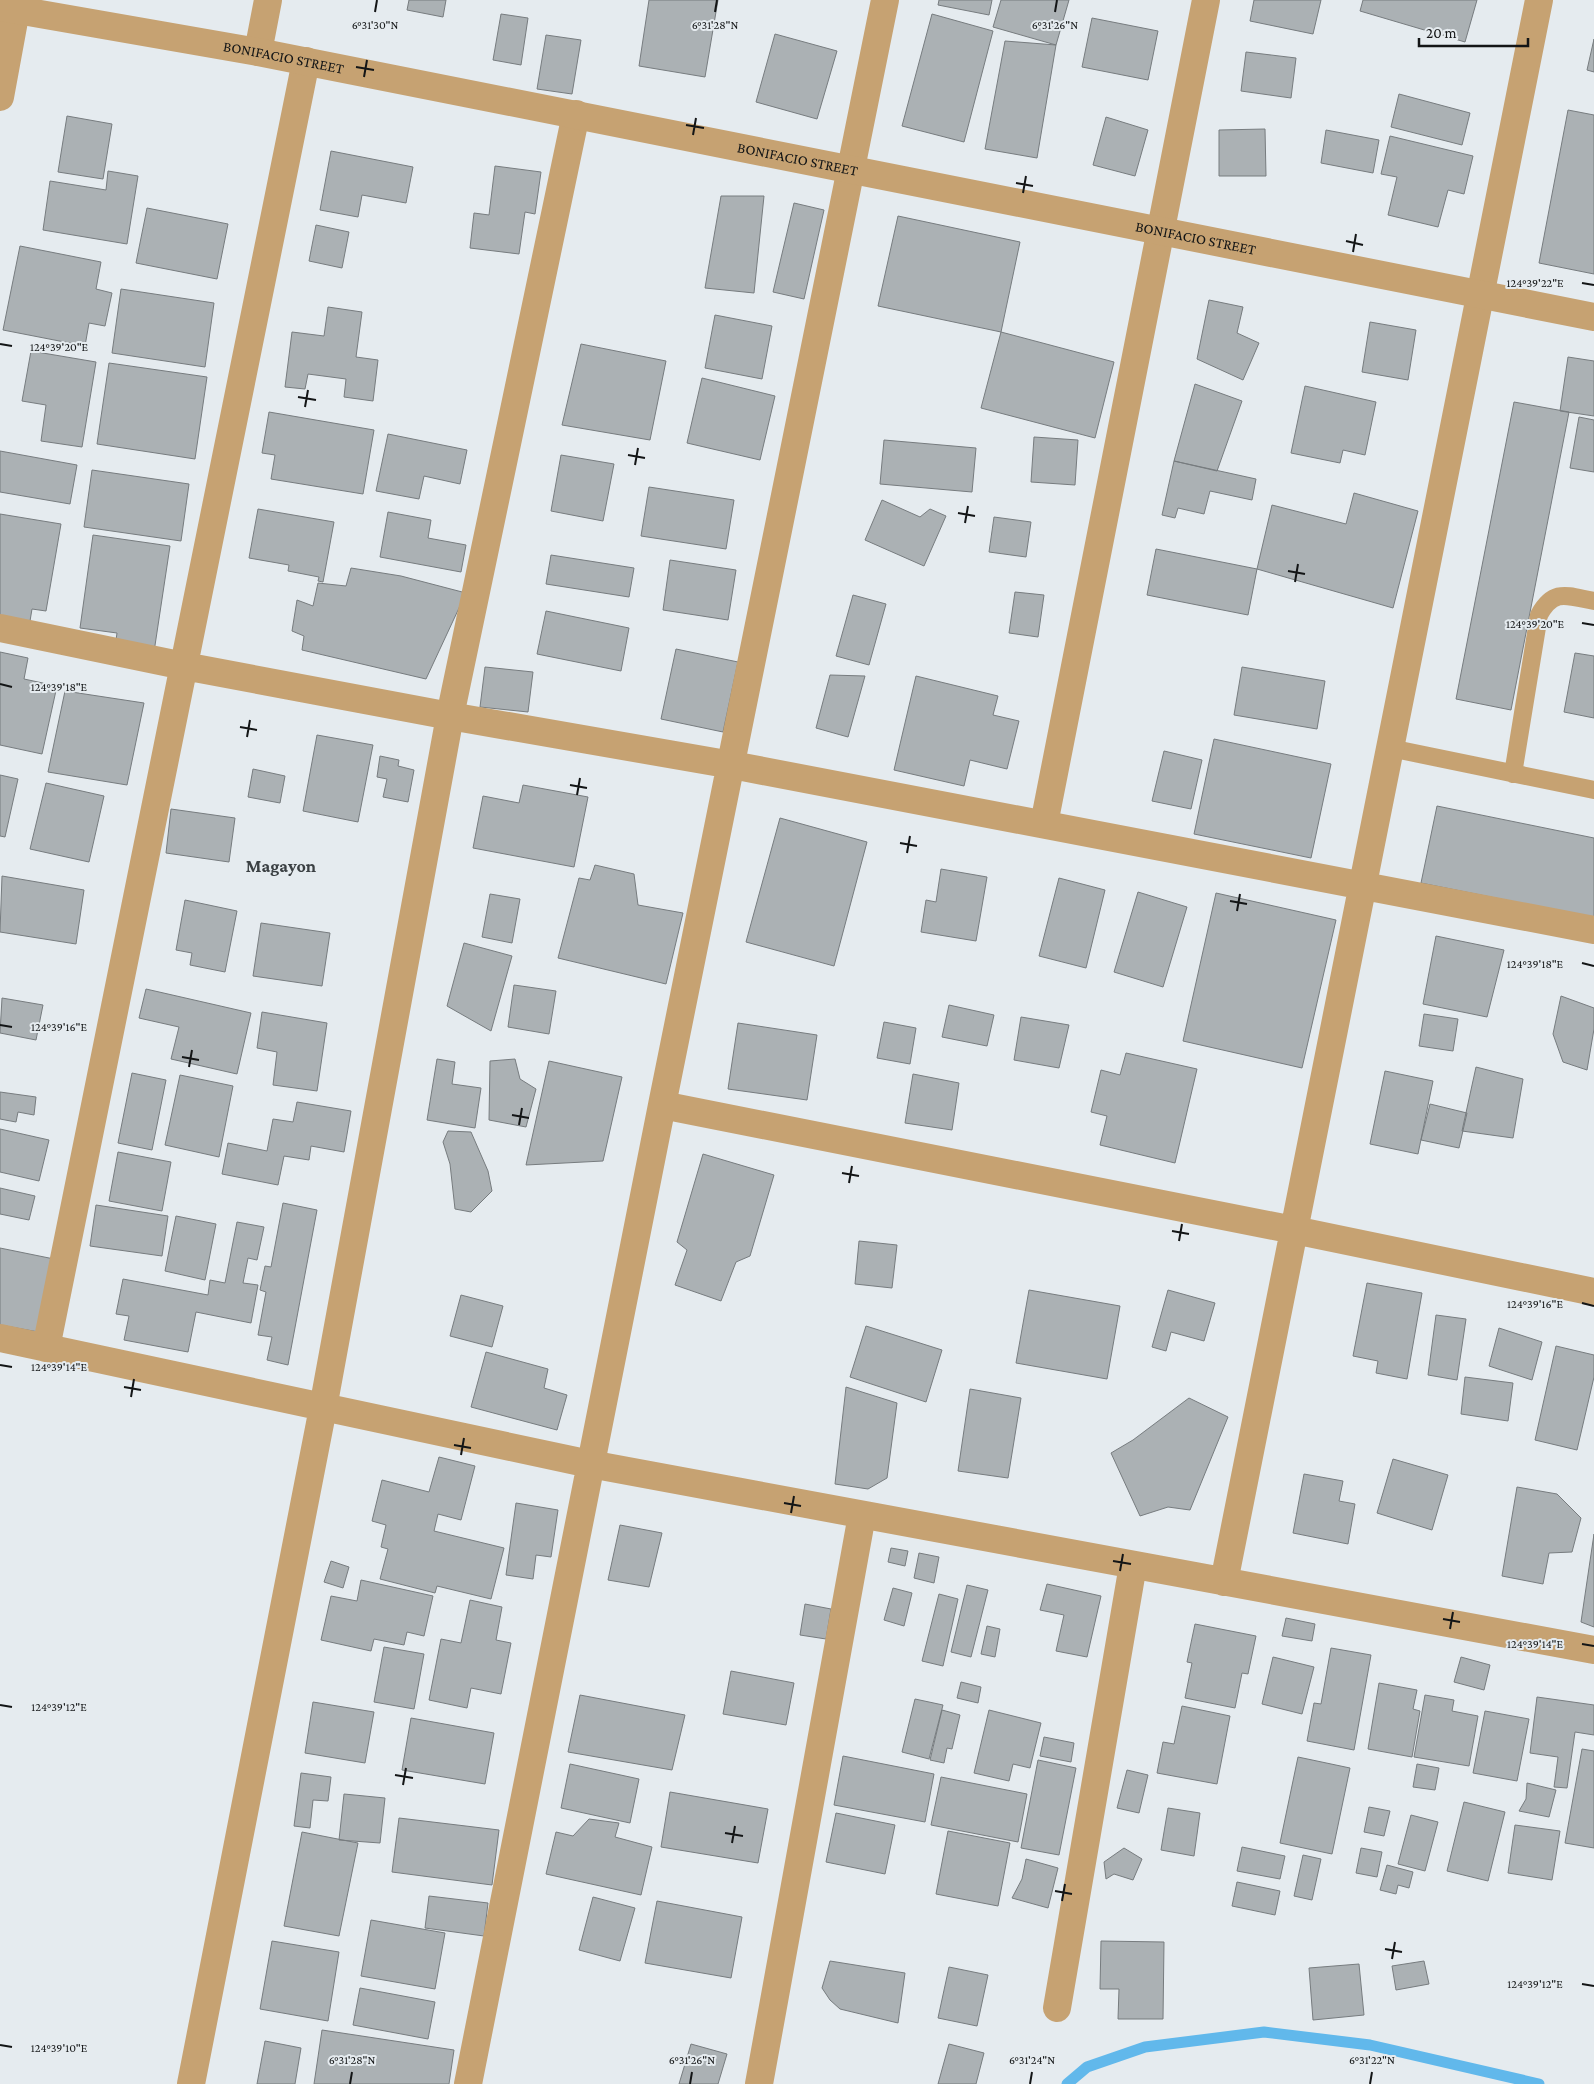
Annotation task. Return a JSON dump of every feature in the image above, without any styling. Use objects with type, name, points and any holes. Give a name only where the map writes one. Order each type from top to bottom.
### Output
[{"type":"street","points":[[258,52],[268,0]]},
{"type":"street","points":[[468,2084],[590,1464],[885,0]]},
{"type":"street","points":[[1044,824],[1206,0]]},
{"type":"street","points":[[1224,1582],[1539,0]]},
{"type":"street","points":[[0,97],[8,8]]},
{"type":"street","name":"BONIFACIO STREET","points":[[8,8],[306,61],[1594,317]]},
{"type":"street","points":[[46,1348],[306,61]]},
{"type":"street","points":[[192,2084],[323,1408],[450,716],[576,114]]},
{"type":"street","points":[[0,628],[184,666],[450,716],[732,765],[1594,930]]},
{"type":"street","points":[[662,1105],[1294,1230],[1594,1292]]},
{"type":"street","points":[[0,1338],[590,1464],[1594,1650]]},
{"type":"street","points":[[759,2084],[862,1515]]},
{"type":"street","points":[[1056,2008],[1133,1565]]},
{"type":"lane","points":[[1513,774],[1539,615],[1546,602],[1555,596],[1563,595],[1594,601]]},
{"type":"lane","points":[[1390,748],[1594,790]]},
{"type":"building","points":[[409,0],[446,0],[443,17],[407,10]]},
{"type":"building","points":[[649,0],[718,0],[705,77],[639,66]]},
{"type":"building","points":[[939,0],[992,0],[989,15],[938,5]]},
{"type":"building","points":[[1001,0],[1069,0],[1056,45],[993,27]]},
{"type":"building","points":[[1254,0],[1321,0],[1313,34],[1250,21]]},
{"type":"building","points":[[1363,0],[1477,0],[1465,42],[1360,11]]},
{"type":"building","points":[[501,14],[528,18],[521,65],[493,60]]},
{"type":"building","points":[[932,14],[993,31],[964,142],[902,126]]},
{"type":"building","points":[[1092,18],[1158,31],[1148,80],[1082,67]]},
{"type":"building","points":[[775,34],[837,51],[817,119],[756,102]]},
{"type":"building","points":[[546,35],[581,40],[572,94],[537,89]]},
{"type":"building","points":[[1594,39],[1594,72],[1587,70]]},
{"type":"building","points":[[1005,41],[1056,45],[1037,158],[985,149]]},
{"type":"building","points":[[1246,52],[1296,58],[1291,98],[1241,91]]},
{"type":"building","points":[[1399,94],[1470,113],[1462,145],[1391,127]]},
{"type":"building","points":[[1568,110],[1594,115],[1594,274],[1539,263]]},
{"type":"building","points":[[67,116],[112,124],[103,179],[58,172]]},
{"type":"building","points":[[1106,117],[1148,130],[1135,176],[1093,165]]},
{"type":"building","points":[[1265,129],[1266,176],[1219,176],[1219,130]]},
{"type":"building","points":[[1326,130],[1379,140],[1373,173],[1321,163]]},
{"type":"building","points":[[1390,136],[1473,156],[1464,194],[1448,190],[1438,227],[1388,215],[1397,177],[1381,174]]},
{"type":"building","points":[[331,151],[413,167],[406,203],[362,195],[358,217],[320,210]]},
{"type":"building","points":[[495,166],[541,172],[535,214],[525,212],[519,254],[470,248],[474,213],[489,215]]},
{"type":"building","points":[[108,171],[138,176],[127,244],[43,230],[50,181],[106,190]]},
{"type":"building","points":[[721,196],[764,196],[754,293],[705,288]]},
{"type":"building","points":[[794,203],[824,210],[804,299],[773,292]]},
{"type":"building","points":[[147,208],[228,224],[217,279],[136,263]]},
{"type":"building","points":[[898,216],[1020,242],[1001,332],[878,306]]},
{"type":"building","points":[[316,225],[349,232],[342,268],[309,261]]},
{"type":"building","points":[[20,246],[101,262],[96,289],[112,293],[105,326],[89,323],[85,346],[3,330]]},
{"type":"building","points":[[121,289],[214,303],[205,367],[112,353]]},
{"type":"building","points":[[1209,300],[1243,307],[1237,333],[1259,343],[1243,380],[1197,359]]},
{"type":"building","points":[[328,307],[362,312],[356,357],[378,360],[373,401],[344,397],[346,379],[308,374],[305,389],[285,387],[292,332],[324,336]]},
{"type":"building","points":[[715,315],[772,326],[762,379],[705,368]]},
{"type":"building","points":[[1370,322],[1416,330],[1408,380],[1362,372]]},
{"type":"building","points":[[1001,332],[1114,362],[1095,438],[981,408]]},
{"type":"building","points":[[581,344],[666,361],[650,440],[562,425]]},
{"type":"building","points":[[31,351],[96,362],[82,447],[41,441],[46,405],[22,401]]},
{"type":"building","points":[[1568,357],[1594,361],[1594,416],[1560,411]]},
{"type":"building","points":[[109,363],[207,377],[195,459],[97,444]]},
{"type":"building","points":[[702,378],[775,396],[760,460],[687,443]]},
{"type":"building","points":[[1195,384],[1242,401],[1217,471],[1174,461]]},
{"type":"building","points":[[1305,386],[1376,402],[1365,455],[1343,450],[1340,463],[1291,453]]},
{"type":"building","points":[[1514,402],[1569,412],[1511,710],[1456,699]]},
{"type":"building","points":[[269,412],[374,430],[363,494],[271,479],[275,455],[262,453]]},
{"type":"building","points":[[1579,417],[1594,420],[1594,472],[1570,468]]},
{"type":"building","points":[[388,434],[467,450],[460,484],[424,476],[419,499],[376,491]]},
{"type":"building","points":[[1034,437],[1078,440],[1075,485],[1031,482]]},
{"type":"building","points":[[884,440],[976,448],[972,492],[880,484]]},
{"type":"building","points":[[0,451],[77,465],[70,504],[0,492]]},
{"type":"building","points":[[561,455],[614,464],[603,521],[551,511]]},
{"type":"building","points":[[1174,461],[1256,479],[1252,500],[1210,491],[1204,514],[1178,508],[1175,518],[1162,515]]},
{"type":"building","points":[[92,470],[189,484],[181,541],[84,527]]},
{"type":"building","points":[[649,487],[734,500],[726,549],[641,536]]},
{"type":"building","points":[[1354,493],[1418,511],[1393,608],[1257,569],[1272,505],[1346,524]]},
{"type":"building","points":[[882,500],[920,517],[930,509],[946,516],[924,566],[865,540]]},
{"type":"building","points":[[258,509],[334,522],[323,582],[318,581],[319,577],[288,571],[289,565],[249,558]]},
{"type":"building","points":[[388,512],[431,520],[428,538],[466,545],[461,572],[380,557]]},
{"type":"building","points":[[0,514],[61,524],[46,611],[32,609],[29,627],[0,622]]},
{"type":"building","points":[[994,517],[1031,522],[1026,557],[989,552]]},
{"type":"building","points":[[93,535],[170,546],[154,652],[115,647],[117,633],[80,628]]},
{"type":"building","points":[[1156,549],[1257,569],[1248,615],[1147,595]]},
{"type":"building","points":[[551,555],[634,568],[629,597],[546,584]]},
{"type":"building","points":[[670,560],[736,570],[728,620],[663,610]]},
{"type":"building","points":[[351,568],[401,576],[466,593],[426,679],[302,650],[304,636],[292,631],[297,600],[313,606],[318,583],[346,586]]},
{"type":"building","points":[[1015,592],[1044,595],[1038,637],[1009,633]]},
{"type":"building","points":[[853,595],[886,604],[869,665],[836,656]]},
{"type":"building","points":[[546,611],[629,628],[621,671],[537,654]]},
{"type":"building","points":[[676,649],[738,662],[723,732],[661,719]]},
{"type":"building","points":[[0,652],[28,658],[24,679],[57,686],[42,754],[0,745]]},
{"type":"building","points":[[1575,653],[1594,656],[1594,718],[1564,712]]},
{"type":"building","points":[[485,667],[533,672],[528,712],[480,707]]},
{"type":"building","points":[[1242,667],[1325,681],[1317,729],[1234,715]]},
{"type":"building","points":[[830,675],[865,676],[848,737],[816,728]]},
{"type":"building","points":[[916,676],[998,696],[993,715],[1019,721],[1007,769],[970,760],[964,786],[894,770]]},
{"type":"building","points":[[65,691],[144,703],[127,785],[48,772]]},
{"type":"building","points":[[317,735],[373,745],[358,822],[303,811]]},
{"type":"building","points":[[1214,739],[1331,764],[1311,858],[1194,834]]},
{"type":"building","points":[[1164,751],[1202,760],[1191,809],[1152,801]]},
{"type":"building","points":[[380,756],[399,760],[398,766],[414,770],[408,802],[383,797],[387,779],[377,777]]},
{"type":"building","points":[[253,769],[285,776],[280,803],[248,797]]},
{"type":"building","points":[[0,775],[18,779],[5,837],[0,836]]},
{"type":"building","points":[[46,783],[104,796],[89,862],[30,849]]},
{"type":"building","points":[[523,785],[588,797],[574,867],[473,848],[483,796],[519,803]]},
{"type":"building","points":[[1437,806],[1594,838],[1594,918],[1421,883]]},
{"type":"building","points":[[171,809],[235,818],[229,862],[166,853]]},
{"type":"building","points":[[780,818],[867,842],[834,966],[746,942]]},
{"type":"building","points":[[595,865],[634,874],[638,905],[683,913],[666,984],[558,958],[579,878],[590,880]]},
{"type":"building","points":[[941,869],[987,877],[976,941],[921,932],[926,900],[936,902]]},
{"type":"building","points":[[2,876],[84,890],[76,944],[0,932]]},
{"type":"building","points":[[1059,878],[1105,890],[1086,968],[1039,956]]},
{"type":"building","points":[[1138,892],[1187,907],[1163,987],[1114,972]]},
{"type":"building","points":[[1216,893],[1336,920],[1302,1068],[1183,1041]]},
{"type":"building","points":[[490,894],[520,899],[512,943],[482,937]]},
{"type":"building","points":[[185,900],[237,911],[225,972],[190,965],[192,953],[176,950]]},
{"type":"building","points":[[261,923],[330,933],[322,986],[253,976]]},
{"type":"building","points":[[1436,936],[1504,950],[1487,1017],[1423,1004]]},
{"type":"building","points":[[464,943],[512,956],[491,1031],[447,1006]]},
{"type":"building","points":[[514,985],[556,991],[549,1034],[508,1027]]},
{"type":"building","points":[[146,989],[251,1013],[237,1074],[171,1059],[179,1027],[139,1018]]},
{"type":"building","points":[[1561,996],[1594,1008],[1594,1029],[1587,1070],[1563,1062],[1553,1034]]},
{"type":"building","points":[[2,998],[43,1005],[36,1040],[0,1033]]},
{"type":"building","points":[[949,1005],[994,1015],[987,1046],[942,1037]]},
{"type":"building","points":[[262,1012],[327,1023],[317,1091],[273,1085],[277,1052],[257,1048]]},
{"type":"building","points":[[1424,1014],[1458,1019],[1453,1051],[1419,1046]]},
{"type":"building","points":[[1021,1017],[1069,1025],[1059,1068],[1014,1060]]},
{"type":"building","points":[[884,1022],[916,1028],[910,1064],[877,1058]]},
{"type":"building","points":[[738,1023],[817,1035],[807,1100],[728,1089]]},
{"type":"building","points":[[1126,1053],[1197,1069],[1175,1163],[1100,1145],[1107,1116],[1091,1112],[1101,1070],[1120,1075]]},
{"type":"building","points":[[437,1059],[455,1062],[452,1084],[481,1088],[475,1128],[427,1120]]},
{"type":"building","points":[[515,1059],[520,1079],[536,1089],[526,1127],[489,1120],[490,1061]]},
{"type":"building","points":[[549,1061],[622,1077],[603,1161],[526,1165]]},
{"type":"building","points":[[1476,1067],[1523,1079],[1513,1138],[1462,1131]]},
{"type":"building","points":[[1385,1071],[1433,1081],[1418,1154],[1370,1144]]},
{"type":"building","points":[[132,1073],[166,1080],[152,1150],[118,1143]]},
{"type":"building","points":[[913,1074],[959,1083],[952,1130],[905,1123]]},
{"type":"building","points":[[180,1075],[233,1086],[219,1157],[165,1145]]},
{"type":"building","points":[[0,1092],[36,1097],[34,1115],[18,1112],[16,1122],[0,1119]]},
{"type":"building","points":[[297,1102],[351,1111],[344,1152],[311,1146],[309,1160],[284,1156],[278,1185],[222,1174],[228,1143],[267,1151],[273,1119],[293,1122]]},
{"type":"building","points":[[1430,1104],[1467,1113],[1459,1148],[1421,1140]]},
{"type":"building","points":[[0,1129],[49,1140],[39,1181],[0,1172]]},
{"type":"building","points":[[448,1131],[471,1132],[488,1171],[492,1191],[471,1212],[455,1209],[450,1164],[443,1142]]},
{"type":"building","points":[[118,1152],[171,1162],[162,1211],[109,1201]]},
{"type":"building","points":[[703,1154],[774,1175],[750,1256],[736,1262],[721,1301],[675,1285],[687,1250],[677,1242]]},
{"type":"building","points":[[0,1188],[35,1196],[29,1220],[0,1214]]},
{"type":"building","points":[[283,1203],[317,1210],[288,1365],[267,1360],[272,1337],[258,1335],[266,1292],[260,1290],[265,1266],[271,1267]]},
{"type":"building","points":[[96,1205],[168,1216],[162,1256],[90,1246]]},
{"type":"building","points":[[176,1216],[216,1224],[205,1280],[165,1271]]},
{"type":"building","points":[[237,1222],[264,1227],[257,1260],[248,1258],[243,1283],[258,1285],[251,1323],[196,1312],[188,1352],[124,1340],[129,1316],[116,1314],[123,1279],[208,1295],[210,1280],[225,1283]]},
{"type":"building","points":[[859,1241],[897,1245],[892,1288],[855,1284]]},
{"type":"building","points":[[0,1248],[54,1259],[44,1333],[0,1325]]},
{"type":"building","points":[[1367,1283],[1422,1293],[1407,1379],[1376,1373],[1378,1361],[1353,1356]]},
{"type":"building","points":[[1029,1290],[1120,1306],[1107,1379],[1016,1363]]},
{"type":"building","points":[[1168,1290],[1215,1303],[1204,1341],[1171,1332],[1166,1351],[1152,1347]]},
{"type":"building","points":[[461,1295],[503,1306],[492,1347],[450,1336]]},
{"type":"building","points":[[1436,1315],[1466,1319],[1457,1380],[1428,1375]]},
{"type":"building","points":[[866,1326],[942,1350],[926,1402],[850,1377]]},
{"type":"building","points":[[1499,1328],[1542,1342],[1532,1380],[1489,1366]]},
{"type":"building","points":[[1556,1346],[1594,1355],[1594,1377],[1577,1450],[1535,1440]]},
{"type":"building","points":[[486,1352],[548,1369],[544,1388],[567,1395],[557,1430],[471,1407]]},
{"type":"building","points":[[1465,1377],[1513,1383],[1508,1421],[1461,1414]]},
{"type":"building","points":[[846,1387],[897,1403],[887,1478],[868,1489],[835,1484]]},
{"type":"building","points":[[970,1389],[1021,1398],[1008,1478],[958,1471]]},
{"type":"building","points":[[1189,1398],[1228,1417],[1190,1510],[1168,1507],[1140,1516],[1111,1453],[1133,1440]]},
{"type":"building","points":[[439,1457],[475,1466],[461,1520],[438,1514],[434,1531],[504,1548],[491,1599],[437,1586],[435,1593],[380,1579],[388,1549],[381,1547],[386,1525],[372,1521],[382,1480],[429,1492]]},
{"type":"building","points":[[1393,1459],[1448,1475],[1432,1530],[1377,1513]]},
{"type":"building","points":[[1304,1474],[1343,1481],[1339,1501],[1355,1504],[1348,1544],[1293,1533]]},
{"type":"building","points":[[1517,1487],[1557,1494],[1581,1518],[1572,1552],[1549,1553],[1543,1584],[1502,1576]]},
{"type":"building","points":[[516,1503],[558,1510],[551,1557],[536,1555],[533,1579],[506,1575]]},
{"type":"building","points":[[620,1525],[662,1533],[649,1587],[608,1580]]},
{"type":"building","points":[[1594,1534],[1594,1627],[1581,1622]]},
{"type":"building","points":[[891,1548],[908,1551],[905,1566],[888,1562]]},
{"type":"building","points":[[919,1553],[939,1557],[934,1583],[914,1578]]},
{"type":"building","points":[[331,1561],[349,1567],[343,1588],[324,1582]]},
{"type":"building","points":[[361,1580],[433,1596],[424,1636],[407,1632],[404,1645],[374,1639],[371,1651],[321,1640],[331,1596],[357,1601]]},
{"type":"building","points":[[1047,1584],[1101,1596],[1087,1657],[1056,1651],[1064,1615],[1040,1610]]},
{"type":"building","points":[[967,1585],[988,1590],[971,1657],[951,1652]]},
{"type":"building","points":[[893,1588],[912,1593],[904,1626],[884,1620]]},
{"type":"building","points":[[939,1594],[958,1599],[943,1666],[922,1661]]},
{"type":"building","points":[[470,1600],[502,1607],[496,1640],[511,1643],[501,1694],[471,1688],[467,1708],[429,1700],[441,1639],[461,1643]]},
{"type":"building","points":[[805,1604],[831,1609],[826,1639],[800,1635]]},
{"type":"building","points":[[1286,1618],[1315,1624],[1312,1641],[1282,1636]]},
{"type":"building","points":[[1195,1624],[1256,1636],[1248,1674],[1242,1673],[1235,1708],[1185,1698],[1192,1663],[1187,1662]]},
{"type":"building","points":[[987,1626],[1000,1629],[995,1657],[981,1654]]},
{"type":"building","points":[[384,1647],[424,1654],[414,1709],[374,1702]]},
{"type":"building","points":[[1331,1648],[1371,1655],[1354,1750],[1307,1741],[1314,1703],[1321,1704]]},
{"type":"building","points":[[1273,1657],[1314,1667],[1302,1714],[1262,1704]]},
{"type":"building","points":[[1461,1657],[1490,1665],[1484,1690],[1454,1682]]},
{"type":"building","points":[[731,1671],[794,1683],[786,1725],[723,1714]]},
{"type":"building","points":[[961,1682],[981,1687],[978,1703],[957,1698]]},
{"type":"building","points":[[1379,1683],[1417,1690],[1413,1709],[1420,1711],[1412,1757],[1368,1749]]},
{"type":"building","points":[[580,1695],[685,1715],[672,1770],[568,1752]]},
{"type":"building","points":[[1425,1695],[1454,1700],[1452,1711],[1478,1716],[1469,1766],[1414,1757]]},
{"type":"building","points":[[1537,1697],[1594,1705],[1594,1735],[1575,1732],[1567,1788],[1554,1787],[1558,1757],[1530,1753]]},
{"type":"building","points":[[915,1699],[943,1705],[929,1759],[902,1752]]},
{"type":"building","points":[[313,1702],[374,1712],[365,1763],[305,1753]]},
{"type":"building","points":[[1182,1706],[1230,1716],[1217,1784],[1157,1773],[1163,1742],[1174,1744]]},
{"type":"building","points":[[942,1710],[960,1715],[952,1749],[947,1748],[944,1763],[930,1760]]},
{"type":"building","points":[[989,1710],[1041,1723],[1030,1768],[1013,1764],[1009,1781],[974,1773]]},
{"type":"building","points":[[1485,1711],[1529,1719],[1517,1781],[1473,1773]]},
{"type":"building","points":[[411,1718],[494,1733],[485,1784],[402,1770]]},
{"type":"building","points":[[1044,1737],[1074,1743],[1071,1762],[1040,1756]]},
{"type":"building","points":[[1582,1749],[1594,1751],[1594,1848],[1565,1843]]},
{"type":"building","points":[[843,1756],[934,1774],[925,1822],[834,1805]]},
{"type":"building","points":[[1298,1757],[1350,1768],[1332,1854],[1280,1843]]},
{"type":"building","points":[[1038,1760],[1076,1768],[1059,1855],[1021,1848]]},
{"type":"building","points":[[570,1764],[639,1779],[630,1823],[561,1808]]},
{"type":"building","points":[[1417,1764],[1439,1768],[1435,1790],[1413,1787]]},
{"type":"building","points":[[1127,1770],[1148,1775],[1139,1813],[1117,1808]]},
{"type":"building","points":[[301,1773],[331,1777],[328,1801],[313,1800],[310,1828],[294,1826]]},
{"type":"building","points":[[941,1777],[1027,1794],[1018,1842],[931,1825]]},
{"type":"building","points":[[1527,1783],[1556,1790],[1549,1817],[1519,1811],[1526,1799]]},
{"type":"building","points":[[670,1792],[768,1809],[758,1863],[661,1847]]},
{"type":"building","points":[[344,1794],[385,1798],[380,1843],[339,1840]]},
{"type":"building","points":[[1464,1802],[1505,1812],[1488,1881],[1447,1871]]},
{"type":"building","points":[[1369,1807],[1390,1811],[1384,1836],[1364,1832]]},
{"type":"building","points":[[1168,1808],[1200,1813],[1194,1856],[1161,1850]]},
{"type":"building","points":[[836,1813],[895,1825],[885,1874],[826,1862]]},
{"type":"building","points":[[1411,1815],[1438,1822],[1425,1871],[1398,1864]]},
{"type":"building","points":[[399,1818],[499,1830],[492,1885],[392,1872]]},
{"type":"building","points":[[589,1819],[619,1823],[615,1837],[652,1847],[641,1895],[546,1874],[556,1832],[573,1836]]},
{"type":"building","points":[[1515,1825],[1560,1831],[1552,1880],[1508,1873]]},
{"type":"building","points":[[948,1831],[1010,1843],[998,1906],[936,1894]]},
{"type":"building","points":[[302,1832],[358,1843],[339,1936],[284,1926]]},
{"type":"building","points":[[1242,1847],[1285,1856],[1280,1879],[1237,1871]]},
{"type":"building","points":[[1124,1848],[1142,1859],[1133,1880],[1114,1874],[1106,1879],[1104,1862]]},
{"type":"building","points":[[1361,1848],[1382,1852],[1377,1877],[1356,1873]]},
{"type":"building","points":[[1303,1855],[1321,1859],[1312,1900],[1294,1896]]},
{"type":"building","points":[[1026,1859],[1058,1868],[1048,1908],[1012,1898],[1022,1879]]},
{"type":"building","points":[[1387,1865],[1413,1872],[1409,1888],[1398,1885],[1396,1894],[1380,1890]]},
{"type":"building","points":[[1237,1882],[1280,1891],[1275,1915],[1232,1906]]},
{"type":"building","points":[[429,1896],[488,1903],[484,1936],[425,1928]]},
{"type":"building","points":[[593,1897],[635,1908],[620,1961],[579,1950]]},
{"type":"building","points":[[657,1901],[742,1917],[731,1978],[645,1963]]},
{"type":"building","points":[[371,1920],[445,1933],[435,1989],[361,1976]]},
{"type":"building","points":[[272,1941],[339,1952],[328,2021],[260,2009]]},
{"type":"building","points":[[1101,1941],[1164,1942],[1163,2019],[1118,2019],[1119,1989],[1100,1989]]},
{"type":"building","points":[[830,1961],[905,1973],[898,2023],[840,2009],[830,2000],[822,1988]]},
{"type":"building","points":[[1424,1961],[1429,1984],[1396,1990],[1392,1966]]},
{"type":"building","points":[[1359,1964],[1364,2015],[1313,2020],[1309,1968]]},
{"type":"building","points":[[949,1967],[988,1975],[977,2026],[938,2018]]},
{"type":"building","points":[[360,1988],[435,2002],[428,2039],[353,2025]]},
{"type":"building","points":[[322,2030],[454,2050],[449,2084],[314,2084]]},
{"type":"building","points":[[265,2041],[301,2048],[295,2084],[257,2084]]},
{"type":"building","points":[[691,2044],[727,2054],[718,2084],[679,2084]]},
{"type":"building","points":[[949,2044],[984,2053],[976,2084],[938,2084]]},
{"type":"waterway","points":[[1067,2084],[1087,2067],[1145,2047],[1264,2032],[1370,2045],[1539,2084]]},
{"type":"district","name":"Magayon","points":[[281,866]]}]
